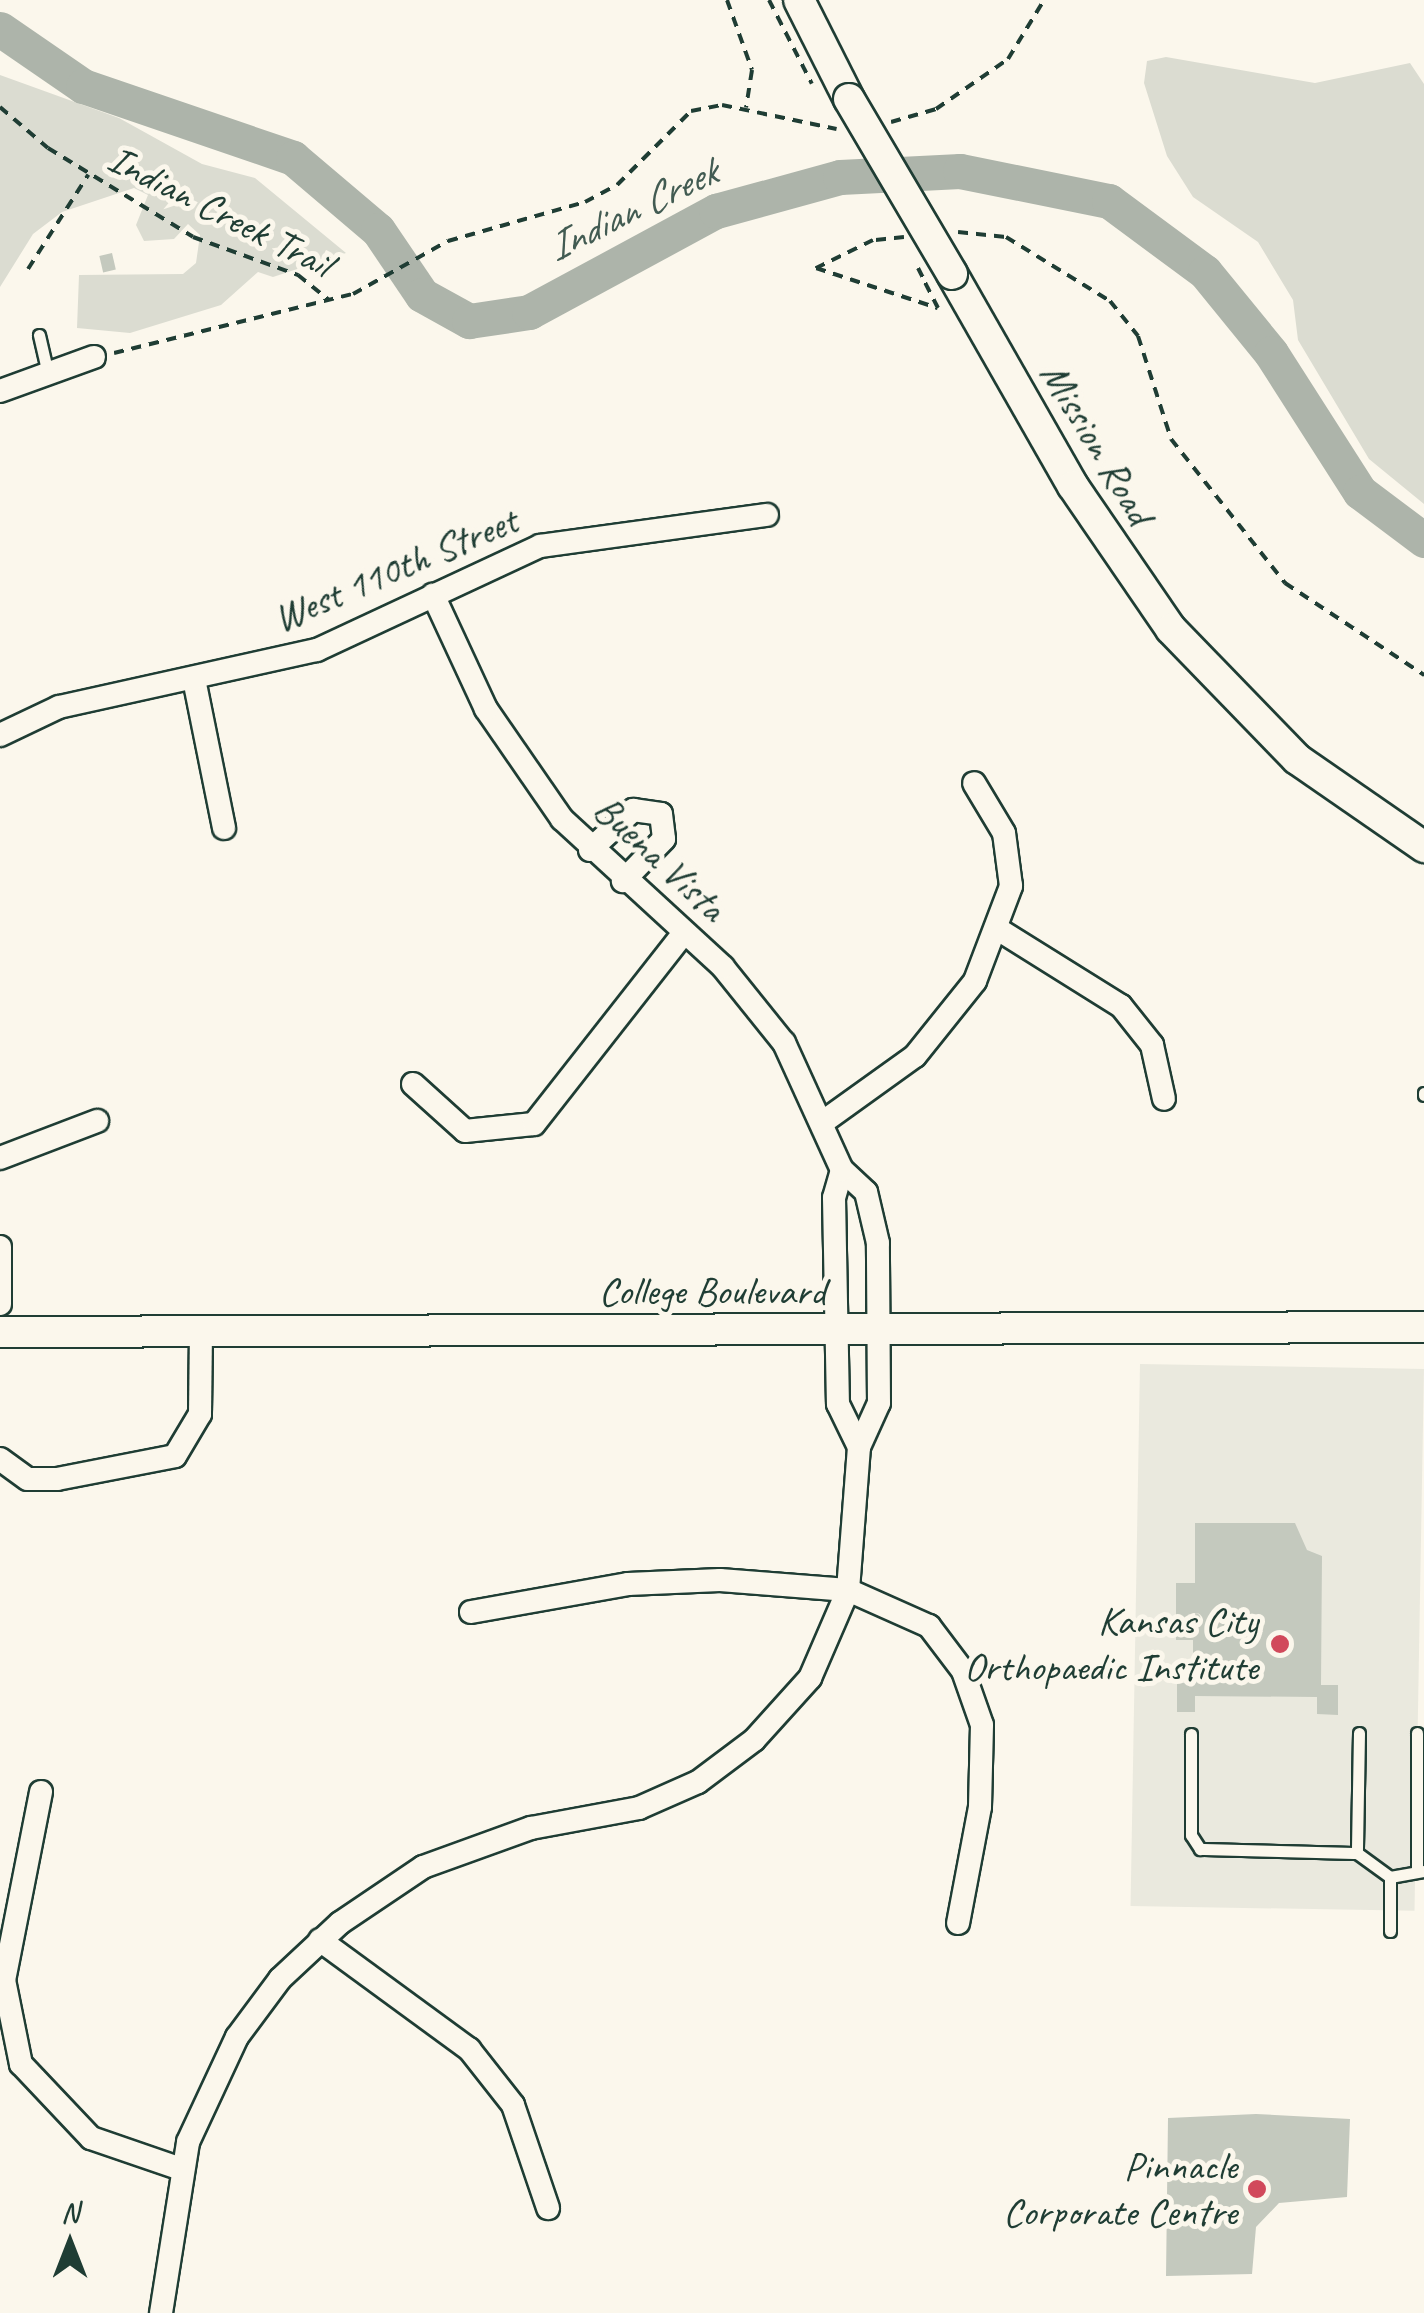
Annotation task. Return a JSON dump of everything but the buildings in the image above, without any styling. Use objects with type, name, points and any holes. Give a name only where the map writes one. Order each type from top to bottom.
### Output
[{"type":"main road","name":"Mission Road","points":[[799,0],[846,114],[939,278],[1124,567],[1172,629],[1297,759],[1424,847]]},
{"type":"main road","name":"College Boulevard","points":[[0,1332],[1424,1327]]},
{"type":"street","points":[[0,391],[47,370],[94,358]]},
{"type":"street","name":"West 110th Street","points":[[0,735],[59,707],[317,650],[434,595],[576,536],[767,515]]},
{"type":"street","name":"Buena Vista","points":[[434,595],[486,709],[590,850],[758,1006],[823,1122],[842,1170],[866,1192],[882,1330],[878,1403],[859,1447]]},
{"type":"street","points":[[194,680],[224,828]]},
{"type":"street","points":[[823,1122],[915,1056],[954,1013],[996,928],[1011,866],[1004,832],[974,784]]},
{"type":"street","points":[[590,850],[634,810],[661,814],[664,840],[623,881]]},
{"type":"street","points":[[996,928],[1120,1006],[1152,1044],[1164,1099]]},
{"type":"street","points":[[412,1084],[465,1131],[534,1124],[683,934]]},
{"type":"street","points":[[0,1158],[97,1122]]},
{"type":"street","points":[[160,2313],[181,2169],[237,2037],[320,1940],[423,1867],[531,1828],[639,1808],[698,1782],[754,1740],[810,1678],[848,1590],[859,1447],[838,1404],[834,1198],[842,1170]]},
{"type":"street","points":[[0,1247],[0,1304]]},
{"type":"street","points":[[0,1458],[28,1479],[57,1479],[174,1456],[200,1414],[201,1333]]},
{"type":"street","points":[[471,1612],[669,1581],[848,1590],[929,1626],[976,1702],[982,1773],[958,1924]]},
{"type":"street","points":[[42,1792],[4,1980],[21,2064],[91,2138],[181,2169]]},
{"type":"street","points":[[320,1940],[469,2049],[513,2105],[548,2208]]},
{"type":"lane","points":[[39,335],[47,370]]},
{"type":"lane","points":[[1357,1854],[1359,1733]]},
{"type":"lane","points":[[1192,1734],[1191,1835],[1200,1848],[1357,1854],[1390,1877],[1421,1871],[1417,1733]]},
{"type":"lane","points":[[1390,1877],[1390,1931]]},
{"type":"path","points":[[728,0],[752,70],[746,108]]},
{"type":"path","points":[[769,0],[818,91]]},
{"type":"path","points":[[882,124],[936,108],[984,78],[1021,44],[1044,0]]},
{"type":"path","name":"Indian Creek Trail","points":[[0,107],[88,175],[193,237],[298,275],[330,301],[352,294],[448,241],[585,202],[617,184],[691,110],[746,108],[794,127],[846,114]]},
{"type":"path","points":[[28,268],[88,175]]},
{"type":"path","points":[[944,233],[1006,236],[1110,302],[1138,336],[1171,439],[1284,584],[1424,675]]},
{"type":"path","points":[[909,236],[873,240],[816,268],[938,308],[939,278]]},
{"type":"path","points":[[94,358],[330,301]]},
{"type":"shaded area","points":[[1166,57],[1315,83],[1410,63],[1424,84],[1424,504],[1369,459],[1298,340],[1293,300],[1258,242],[1193,197],[1167,156],[1144,83],[1147,61]]},
{"type":"shaded area","points":[[0,75],[119,118],[202,164],[255,178],[346,253],[273,277],[258,272],[221,305],[130,333],[77,328],[79,275],[183,274],[196,263],[200,235],[188,224],[174,239],[144,241],[136,225],[148,195],[134,188],[62,212],[33,234],[0,287]]},
{"type":"shaded area","name":"Kansas City Orthopaedic Institute","points":[[1140,1364],[1424,1369],[1414,1911],[1131,1906]]},
{"type":"waterway","name":"Indian Creek","points":[[0,29],[83,86],[293,158],[378,230],[422,295],[469,321],[529,312],[716,211],[840,177],[960,171],[1109,201],[1205,272],[1271,353],[1360,492],[1424,540]]},
{"type":"place","name":"Kansas City Orthopaedic Institute","points":[[1280,1644]]},
{"type":"place","name":"Pinnacle Corporate Centre","points":[[1257,2189]]}]
